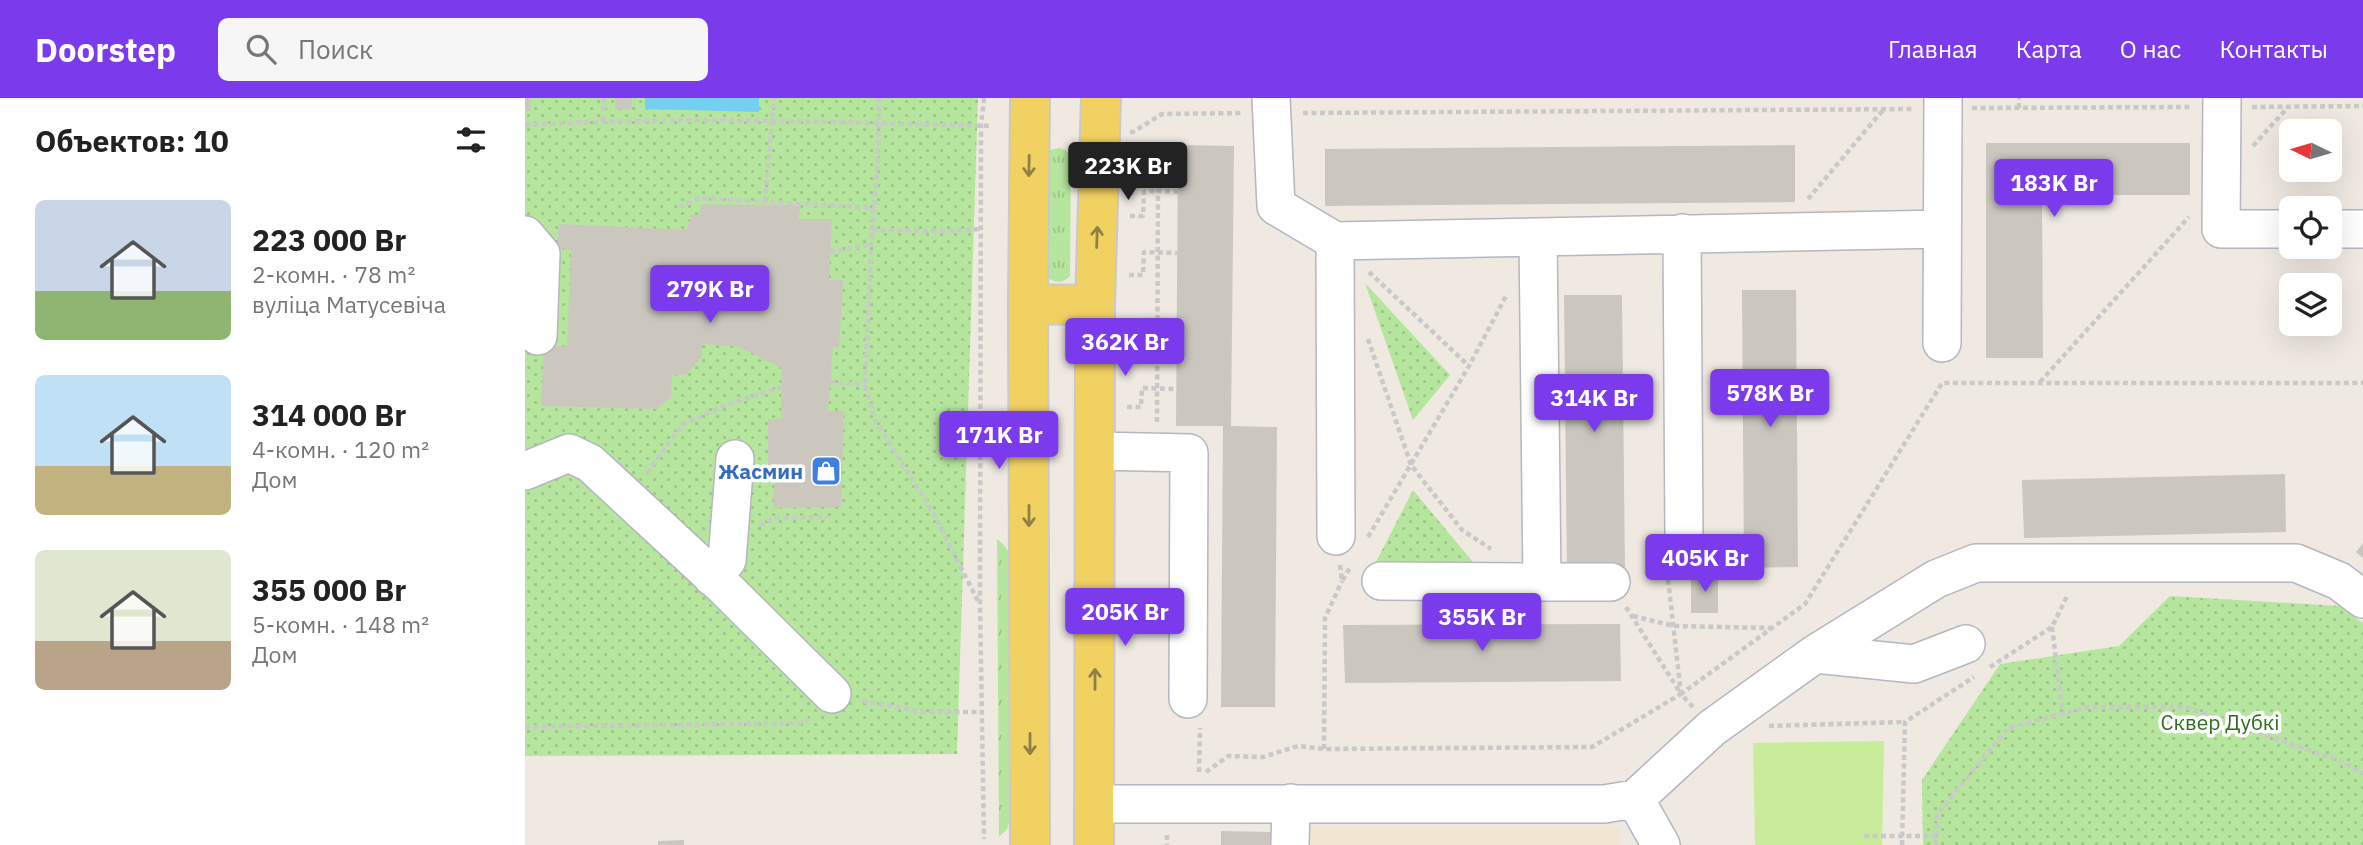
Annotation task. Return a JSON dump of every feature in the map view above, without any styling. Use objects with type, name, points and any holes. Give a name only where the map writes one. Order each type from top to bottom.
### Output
[{"type":"main road","points":[[1030,98],[1028,304],[1031,845]]},
{"type":"main road","points":[[1094,845],[1095,305],[1101,98]]},
{"type":"main road","points":[[1028,304],[1095,305]]},
{"type":"street","points":[[2222,102],[2221,229],[2279,229]]},
{"type":"street","points":[[1942,343],[1943,103]]},
{"type":"street","points":[[1271,106],[1276,206],[1335,241],[1942,229]]},
{"type":"street","points":[[2342,229],[2363,229]]},
{"type":"street","points":[[1682,233],[1684,538]]},
{"type":"street","points":[[525,235],[541,254],[538,336]]},
{"type":"street","points":[[1538,237],[1542,582]]},
{"type":"street","points":[[1335,241],[1359,555],[1542,582],[1611,582]]},
{"type":"street","points":[[1096,451],[1189,453],[1188,699]]},
{"type":"street","points":[[525,471],[569,453],[590,463],[712,576],[832,694]]},
{"type":"street","points":[[712,576],[727,560],[735,459]]},
{"type":"street","points":[[1094,804],[1604,804],[1635,799],[1712,728],[1815,654],[1936,579],[1976,564],[2296,563],[2339,581],[2363,599]]},
{"type":"street","points":[[1815,654],[1914,664],[1966,644]]},
{"type":"street","points":[[1635,799],[1661,845]]},
{"type":"street","points":[[1290,845],[1291,803]]},
{"type":"path","points":[[603,120],[604,98]]},
{"type":"path","points":[[765,202],[774,98]]},
{"type":"path","points":[[879,98],[865,385],[875,420],[932,511],[980,604]]},
{"type":"path","points":[[983,98],[980,604],[984,839]]},
{"type":"path","points":[[2019,98],[2019,108]]},
{"type":"path","points":[[1123,131],[1133,132],[1162,114],[1271,106],[1884,109],[1943,103],[2019,108],[2222,102],[2363,106]]},
{"type":"path","points":[[2040,383],[2289,106]]},
{"type":"path","points":[[1780,232],[1884,109]]},
{"type":"path","points":[[525,125],[603,120],[771,119],[989,126]]},
{"type":"path","points":[[1131,164],[1178,164]]},
{"type":"path","points":[[1130,216],[1143,216],[1143,191],[1158,191]]},
{"type":"path","points":[[679,207],[698,198],[875,208]]},
{"type":"path","points":[[872,230],[981,229]]},
{"type":"path","points":[[1335,241],[1469,366]]},
{"type":"path","points":[[831,252],[872,244]]},
{"type":"path","points":[[1129,275],[1143,275],[1144,252],[1177,253]]},
{"type":"path","points":[[1324,749],[1325,618],[1342,581],[1469,366],[1507,295]]},
{"type":"path","points":[[1128,343],[1142,342],[1142,320],[1177,320]]},
{"type":"path","points":[[1366,333],[1411,465],[1462,530],[1496,552]]},
{"type":"path","points":[[830,382],[865,385]]},
{"type":"path","points":[[1228,756],[1263,757],[1298,746],[1324,749],[1592,747],[1681,694],[1805,604],[1942,383],[2363,383]]},
{"type":"path","points":[[628,499],[682,425],[723,407],[782,387]]},
{"type":"path","points":[[1127,407],[1142,407],[1142,388],[1176,388]]},
{"type":"path","points":[[754,530],[774,518],[827,517]]},
{"type":"path","points":[[1681,694],[1668,579],[1684,538]]},
{"type":"path","points":[[1342,581],[1359,555]]},
{"type":"path","points":[[1767,726],[1905,722],[2052,627],[2083,564]]},
{"type":"path","points":[[1611,582],[1681,694]]},
{"type":"path","points":[[1633,616],[1674,626],[1773,628]]},
{"type":"path","points":[[2052,627],[2063,714]]},
{"type":"path","points":[[525,727],[804,723],[832,694],[898,709],[983,712]]},
{"type":"path","points":[[1936,845],[1937,815],[2008,728],[2089,707],[2186,706],[2343,762],[2363,774]]},
{"type":"path","points":[[1902,845],[1905,722]]},
{"type":"path","points":[[1864,836],[1936,836]]},
{"type":"shaded area","points":[[1308,828],[1620,828],[1620,845],[1308,845]]},
{"type":"green space","points":[[525,98],[978,98],[957,754],[525,756]]},
{"type":"green space","points":[[1050,150],[1066,150],[1071,157],[1070,276],[1059,282],[1047,278],[1047,160]]},
{"type":"green space","points":[[1365,283],[1450,375],[1413,420]]},
{"type":"green space","points":[[1413,490],[1473,562],[1374,566]]},
{"type":"green space","points":[[997,539],[1011,556],[1011,817],[1007,829],[999,837]]},
{"type":"green space","name":"Сквер Дубкі","points":[[2170,596],[2340,606],[2363,623],[2363,845],[1923,845],[1922,780],[2000,664],[2119,646]]},
{"type":"green space","points":[[1884,741],[1882,845],[1755,845],[1753,743]]},
{"type":"water","points":[[645,98],[759,98],[759,112],[645,109]]},
{"type":"building","points":[[525,98],[531,98],[530,111],[525,111]]},
{"type":"building","points":[[615,98],[632,98],[631,110],[615,109]]},
{"type":"building","points":[[1986,143],[2190,143],[2190,195],[2042,195],[2043,358],[1986,358]]},
{"type":"building","points":[[1178,145],[1234,146],[1231,426],[1277,427],[1275,707],[1221,707],[1223,426],[1176,426]]},
{"type":"building","points":[[1795,145],[1795,202],[1325,206],[1325,149]]},
{"type":"building","points":[[701,204],[801,206],[798,219],[832,219],[829,280],[843,280],[839,347],[833,347],[828,411],[844,411],[841,507],[773,508],[775,471],[768,467],[768,419],[781,419],[782,368],[736,346],[702,344],[702,357],[686,375],[672,375],[671,397],[657,409],[541,406],[544,346],[567,346],[571,250],[557,248],[559,224],[687,230],[691,215],[699,215]]},
{"type":"building","points":[[1742,290],[1796,290],[1798,567],[1744,568]]},
{"type":"building","points":[[1564,295],[1622,295],[1625,573],[1567,574]]},
{"type":"building","points":[[2285,474],[2286,532],[2024,538],[2022,480]]},
{"type":"building","points":[[2363,543],[2363,558],[2356,552]]},
{"type":"building","points":[[1691,575],[1718,575],[1718,613],[1691,613]]},
{"type":"building","points":[[1620,624],[1621,681],[1345,683],[1343,625]]},
{"type":"building","points":[[1221,831],[1276,832],[1276,845],[1221,845]]},
{"type":"building","points":[[684,840],[684,845],[658,845],[658,841]]},
{"type":"place","name":"Жасмин","points":[[826,471]]}]
